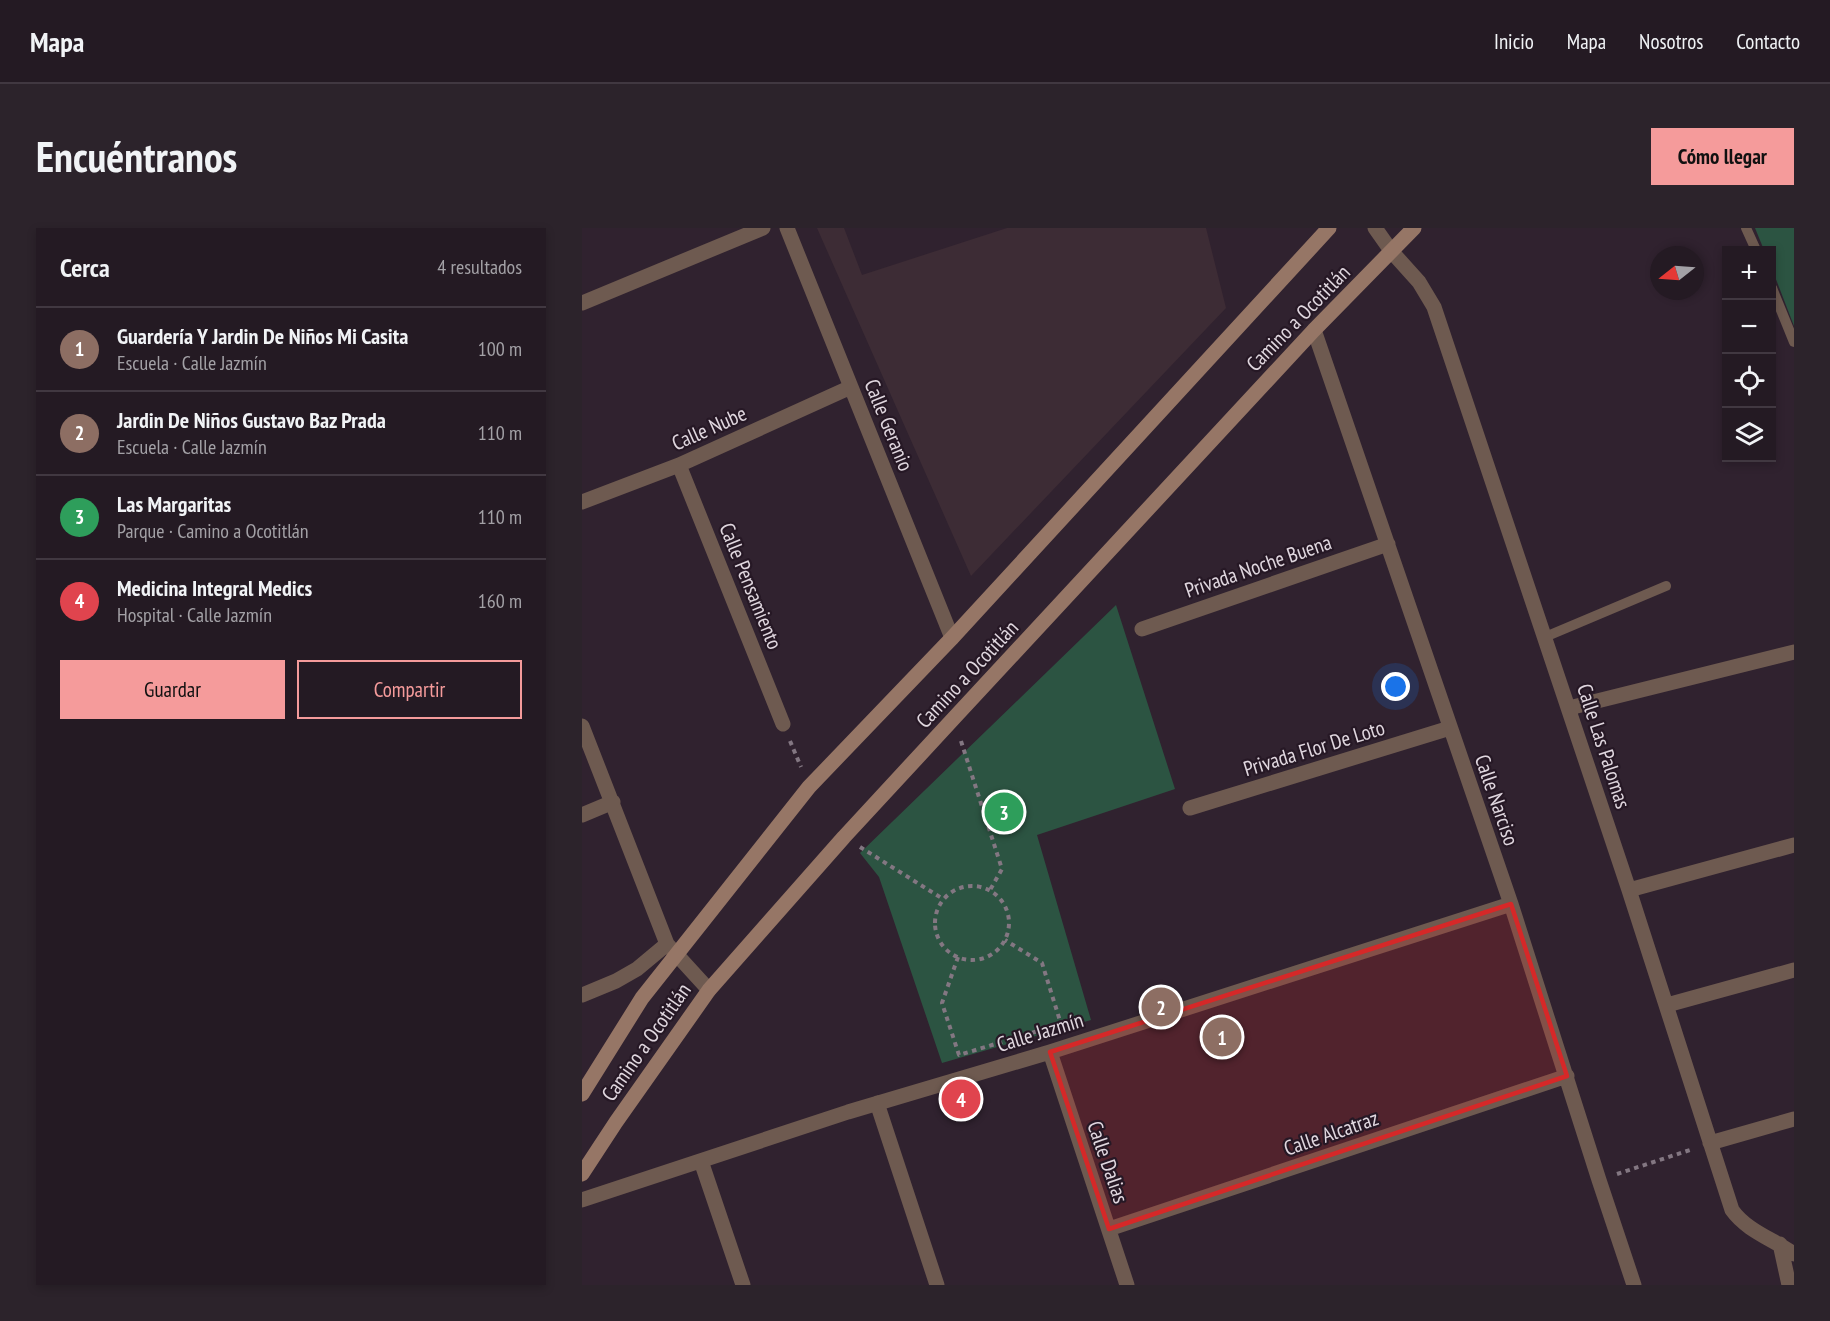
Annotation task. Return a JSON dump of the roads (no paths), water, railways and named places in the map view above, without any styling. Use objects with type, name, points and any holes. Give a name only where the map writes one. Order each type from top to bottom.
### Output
[{"type":"main road","name":"Camino a Ocotitlán","points":[[582,1094],[672,950],[809,787],[952,638],[1329,228]]},
{"type":"main road","name":"Camino a Ocotitlán","points":[[582,1174],[709,990],[844,837],[954,718],[1314,330],[1414,228]]},
{"type":"street","points":[[582,303],[763,228]]},
{"type":"street","name":"Calle Geranio","points":[[787,228],[952,638]]},
{"type":"street","name":"Calle Las Palomas","points":[[1375,228],[1392,252],[1419,282],[1434,307],[1569,708],[1732,1209],[1745,1225],[1794,1254]]},
{"type":"street","name":"Calle Narciso","points":[[1314,330],[1511,904],[1634,1285]]},
{"type":"street","name":"Calle Nube","points":[[582,502],[679,465],[851,387]]},
{"type":"street","name":"Calle Pensamiento","points":[[679,465],[783,724]]},
{"type":"street","name":"Privada Noche Buena","points":[[1142,629],[1388,544]]},
{"type":"street","points":[[1569,708],[1794,652]]},
{"type":"street","points":[[582,726],[672,950],[709,990]]},
{"type":"street","name":"Privada Flor De Loto","points":[[1190,808],[1450,728]]},
{"type":"street","points":[[582,815],[613,802]]},
{"type":"street","points":[[1629,891],[1794,845]]},
{"type":"street","name":"Calle Jazmín","points":[[582,1200],[877,1103],[1050,1052],[1511,904]]},
{"type":"street","points":[[582,995],[616,981],[672,950]]},
{"type":"street","points":[[1667,1005],[1794,970]]},
{"type":"street","name":"Calle Dalias","points":[[1050,1052],[1127,1285]]},
{"type":"street","name":"Calle Alcatraz","points":[[1109,1230],[1567,1076]]},
{"type":"street","points":[[877,1103],[937,1285]]},
{"type":"street","points":[[1710,1143],[1794,1119]]},
{"type":"street","points":[[701,1161],[743,1285]]},
{"type":"street","points":[[1780,1244],[1790,1285]]},
{"type":"lane","points":[[1746,228],[1754,246]]},
{"type":"lane","points":[[1776,298],[1794,342]]},
{"type":"lane","points":[[1545,637],[1666,586]]},
{"type":"place","name":"Las Margaritas","points":[[1004,812]]},
{"type":"place","name":"Jardin De Niños Gustavo Baz Prada","points":[[1161,1007]]},
{"type":"place","name":"Guardería Y Jardin De Niños Mi Casita","points":[[1222,1037]]},
{"type":"place","name":"Medicina Integral Medics","points":[[961,1099]]}]
